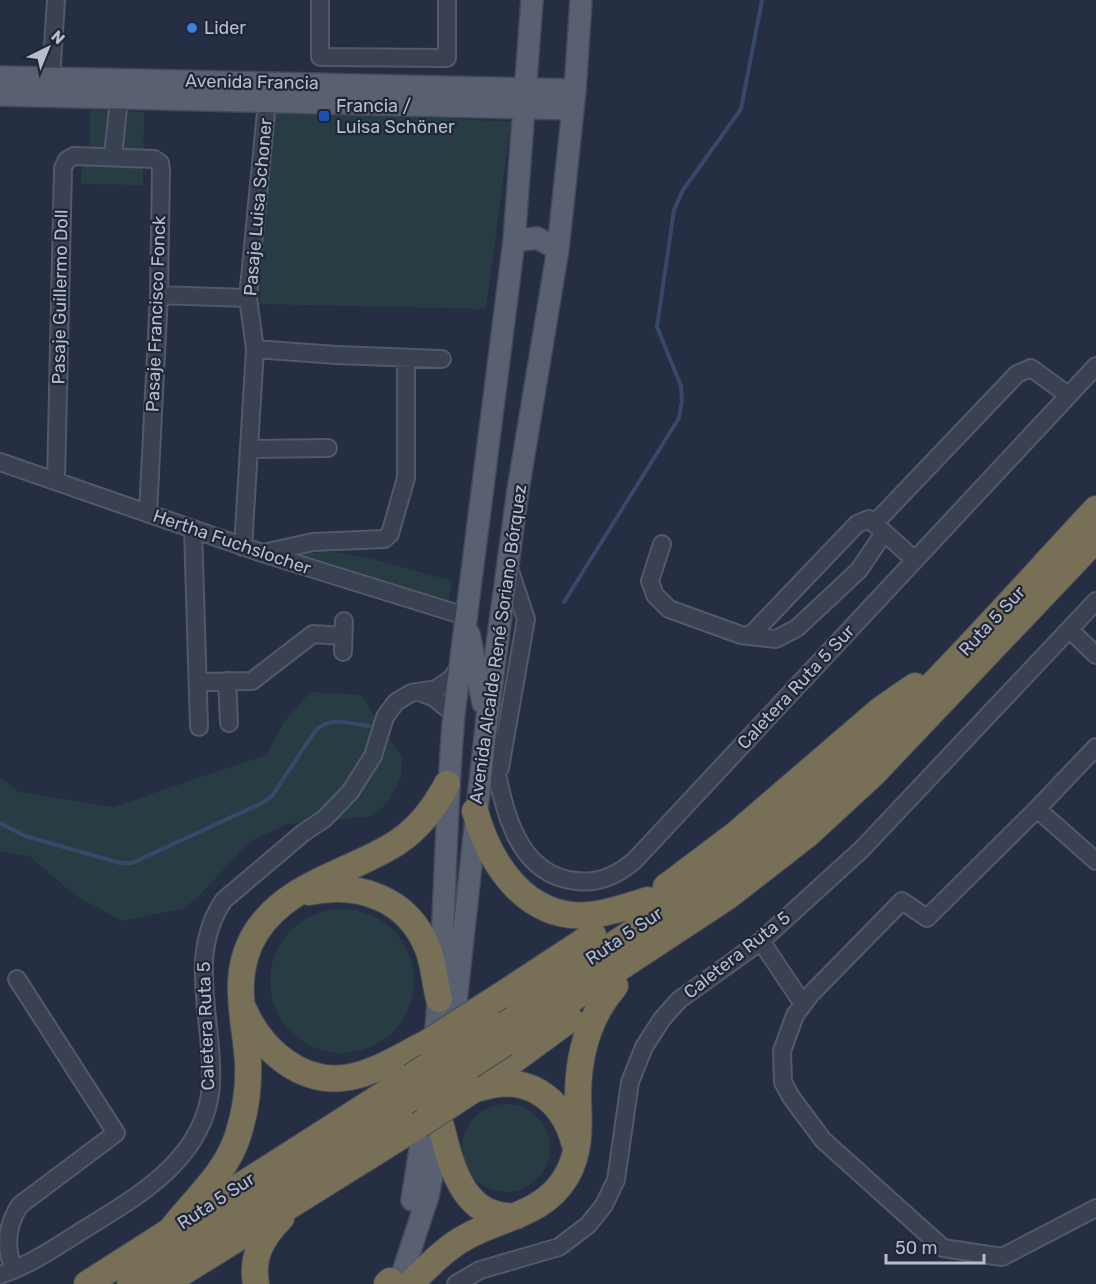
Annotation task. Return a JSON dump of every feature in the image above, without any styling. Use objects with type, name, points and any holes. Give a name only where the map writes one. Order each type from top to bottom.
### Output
[{"type":"highway","name":"Ruta 5 Sur","points":[[130,1284],[498,1033],[770,834],[860,758],[951,665],[1096,509]]},
{"type":"highway","name":"Ruta 5 Sur","points":[[498,1033],[727,897],[808,834],[873,774],[1096,539]]},
{"type":"highway","points":[[239,992],[247,1017],[265,1043],[286,1063],[316,1076],[340,1078],[362,1074],[427,1043],[648,900],[735,835],[879,711],[951,665]]},
{"type":"highway","points":[[170,1231],[222,1168],[238,1135],[246,1097],[248,1064],[239,992],[243,962],[252,940],[270,914],[286,901],[320,880],[382,851],[408,835],[425,818],[447,784]]},
{"type":"highway","points":[[475,811],[484,838],[504,873],[526,898],[563,915],[591,915],[648,900]]},
{"type":"highway","points":[[286,901],[309,892],[345,888],[363,891],[388,901],[410,918],[424,940],[432,960],[439,999]]},
{"type":"highway","points":[[164,1284],[297,1202],[430,1125],[615,986],[727,897]]},
{"type":"highway","points":[[395,1283],[449,1247],[488,1226],[522,1215],[549,1198],[565,1179],[575,1158],[579,1078],[585,1042],[597,1010],[615,986]]},
{"type":"highway","points":[[484,1084],[517,1083],[543,1094],[565,1119],[573,1141],[575,1158]]},
{"type":"highway","name":"Ruta 5 Sur","points":[[87,1284],[170,1231],[421,1084]]},
{"type":"highway","points":[[430,1125],[467,1196],[492,1213],[522,1215]]},
{"type":"highway","points":[[256,1284],[254,1264],[260,1246],[297,1202]]},
{"type":"main road","name":"Avenida Alcalde René Soriano Bórquez","points":[[395,1283],[414,1192],[421,1084],[439,999],[447,784],[465,616],[514,241],[532,0]]},
{"type":"main road","name":"Avenida Alcalde René Soriano Bórquez","points":[[395,1283],[428,1196],[430,1125],[449,1064],[475,811],[487,719],[508,565],[558,249],[574,99],[581,0]]},
{"type":"main road","name":"Avenida Francia","points":[[0,77],[51,78],[122,90]]},
{"type":"main road","name":"Avenida Francia","points":[[0,94],[30,95],[122,90],[574,99]]},
{"type":"main road","points":[[514,241],[537,238],[558,249]]},
{"type":"main road","points":[[465,616],[487,719]]},
{"type":"street","points":[[30,95],[51,78],[56,0]]},
{"type":"street","points":[[321,0],[320,57],[447,58],[447,0]]},
{"type":"street","points":[[386,57],[387,95]]},
{"type":"street","points":[[113,156],[122,90]]},
{"type":"street","name":"Pasaje Luisa Schoner","points":[[243,547],[255,349],[248,298],[268,92]]},
{"type":"street","name":"Pasaje Guillermo Doll","points":[[56,481],[63,168],[67,160],[74,156],[113,156]]},
{"type":"street","name":"Pasaje Francisco Fonck","points":[[113,156],[154,159],[161,166],[159,296],[148,513]]},
{"type":"street","points":[[159,296],[248,298]]},
{"type":"street","points":[[255,349],[406,359],[442,358]]},
{"type":"street","points":[[262,553],[313,542],[384,539],[390,534],[406,478],[406,359]]},
{"type":"street","name":"Caletera Ruta 5 Sur","points":[[487,719],[498,781],[516,836],[527,856],[536,865],[556,877],[580,882],[600,880],[619,872],[635,860],[1096,366]]},
{"type":"street","points":[[662,544],[650,581],[655,595],[669,609],[750,636],[776,639],[797,628],[859,570],[879,528],[1017,374],[1031,368],[1068,395]]},
{"type":"street","points":[[249,449],[328,448]]},
{"type":"street","name":"Hertha Fuchslocher","points":[[0,462],[243,547],[465,616]]},
{"type":"street","points":[[750,636],[857,524],[869,519],[915,560]]},
{"type":"street","points":[[193,529],[199,727]]},
{"type":"street","name":"Caletera Ruta 5 Sur","points":[[498,781],[526,619],[508,565]]},
{"type":"street","name":"Caletera Ruta 5","points":[[456,1284],[480,1270],[558,1247],[579,1233],[596,1216],[616,1180],[630,1082],[652,1033],[679,1000],[761,941],[862,849],[1096,602]]},
{"type":"street","points":[[1070,630],[1096,655]]},
{"type":"street","points":[[198,682],[252,681],[313,634],[344,636]]},
{"type":"street","name":"Caletera Ruta 5","points":[[7,1273],[149,1188],[185,1150],[202,1120],[211,1087],[203,962],[205,941],[212,920],[224,900],[338,806],[359,781],[373,756],[390,709],[404,696],[436,689],[451,679],[459,668]]},
{"type":"street","points":[[227,681],[229,723]]},
{"type":"street","points":[[422,693],[433,698],[454,714]]},
{"type":"street","points":[[1096,747],[927,918],[902,901],[803,1004],[789,1026],[782,1051],[783,1082],[791,1097],[823,1140],[943,1248],[1002,1257],[1096,1208]]},
{"type":"street","points":[[1037,809],[1096,861]]},
{"type":"street","points":[[761,941],[803,1004]]},
{"type":"street","points":[[7,1273],[11,1220],[20,1205],[116,1133],[17,979]]},
{"type":"green space","points":[[274,109],[511,122],[486,309],[259,304]]},
{"type":"green space","points":[[90,110],[144,112],[143,185],[81,184],[82,164],[90,156]]},
{"type":"green space","points":[[332,552],[372,559],[453,581],[448,603],[292,554]]},
{"type":"green space","points":[[310,692],[361,695],[402,757],[401,777],[390,800],[373,816],[288,824],[250,841],[197,898],[184,908],[122,921],[76,896],[29,856],[0,851],[0,777],[19,792],[113,807],[266,755],[284,722]]},
{"type":"green space","points":[[342,909],[356,910],[370,915],[393,930],[408,953],[413,967],[413,995],[408,1009],[393,1032],[370,1047],[356,1052],[342,1053],[328,1052],[314,1047],[291,1032],[276,1009],[271,995],[270,981],[271,967],[276,953],[291,930],[314,915],[328,910]]},
{"type":"green space","points":[[497,1104],[515,1104],[531,1111],[543,1123],[550,1139],[550,1157],[543,1173],[531,1185],[515,1192],[497,1192],[481,1185],[469,1173],[462,1157],[462,1139],[469,1123],[481,1111]]},
{"type":"waterway","points":[[564,602],[679,418],[682,401],[681,386],[657,327],[674,210],[683,190],[741,109],[762,0]]},
{"type":"waterway","points":[[0,823],[25,836],[120,863],[132,863],[262,803],[272,796],[315,731],[321,726],[334,722],[369,726]]},
{"type":"place","name":"Lider","points":[[192,28]]},
{"type":"place","name":"Francia / Luisa Schöner","points":[[324,116]]}]
